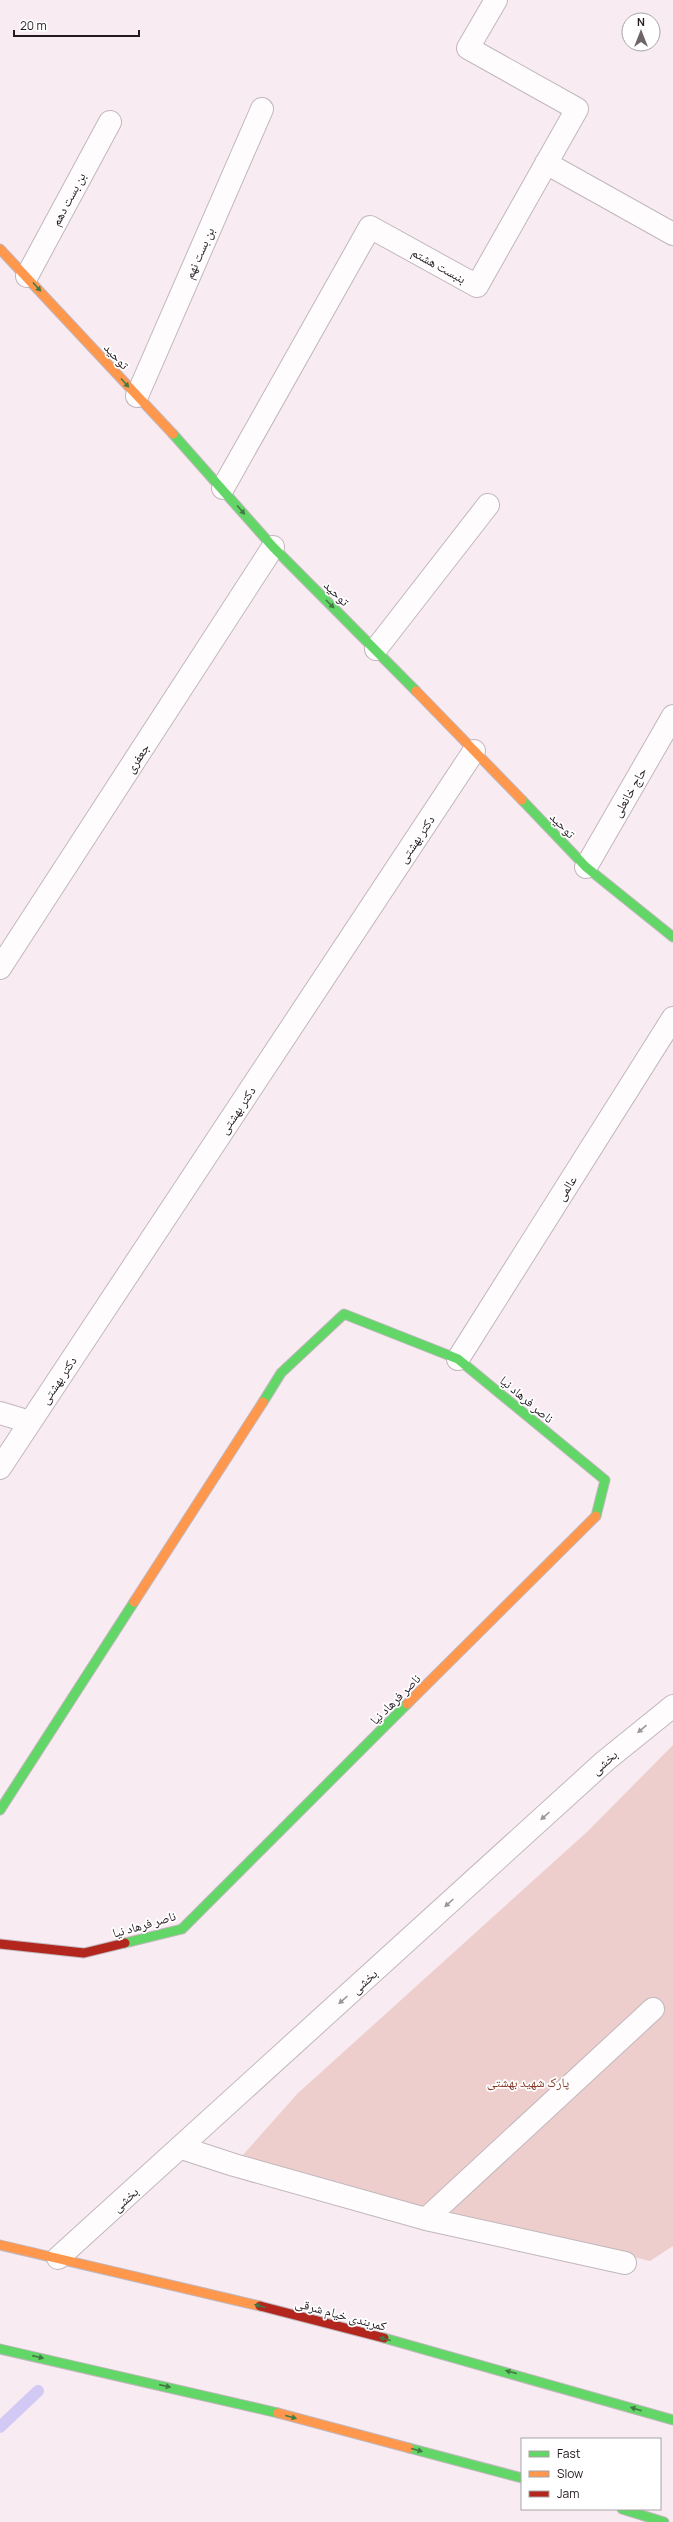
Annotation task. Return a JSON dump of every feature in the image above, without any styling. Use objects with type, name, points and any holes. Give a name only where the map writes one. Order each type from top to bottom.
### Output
[{"type":"main road","name":"توحید","points":[[0,249],[27,276],[223,488],[273,547],[376,649],[586,867],[673,937]]},
{"type":"main road","points":[[0,1810],[281,1373],[344,1314],[458,1359]]},
{"type":"main road","name":"ناصر فرهاد نیا","points":[[0,1944],[84,1953],[182,1929],[596,1516],[605,1480],[458,1359]]},
{"type":"main road","name":"کمربندی خیام شرقی","points":[[0,2245],[247,2303],[561,2385],[673,2420]]},
{"type":"main road","points":[[0,2349],[223,2399],[521,2478]]},
{"type":"main road","points":[[625,2510],[664,2522]]},
{"type":"street","name":"بنبست هشتم","points":[[223,488],[370,227],[477,286],[577,108],[468,48],[496,0]]},
{"type":"street","name":"بن بست نهم","points":[[137,396],[262,109]]},
{"type":"street","name":"بن بست دهم","points":[[27,276],[110,122]]},
{"type":"street","points":[[546,163],[673,234]]},
{"type":"street","points":[[376,649],[488,505]]},
{"type":"street","name":"جعفری","points":[[0,968],[273,547]]},
{"type":"street","name":"حاج خانعلی","points":[[586,867],[673,716]]},
{"type":"street","name":"دکتر بهشتی","points":[[0,1468],[474,751]]},
{"type":"street","name":"عالمی","points":[[458,1359],[673,1018]]},
{"type":"street","points":[[0,1412],[30,1422]]},
{"type":"street","name":"بخشی","points":[[58,2258],[182,2148],[605,1761],[673,1706]]},
{"type":"street","points":[[426,2219],[653,2009]]},
{"type":"street","points":[[182,2148],[234,2165],[426,2219],[625,2263]]},
{"type":"green space","name":"پارک شهید بهشتی","points":[[673,1745],[673,2246],[650,2261],[441,2210],[234,2165],[297,2094],[588,1831]]},
{"type":"waterway","points":[[0,2427],[38,2391]]},
{"type":"traffic: fast","points":[[173,434],[273,547],[416,691]]},
{"type":"traffic: fast","points":[[522,800],[586,867],[673,937]]},
{"type":"traffic: fast","points":[[263,1402],[281,1373],[344,1314],[458,1359],[605,1480],[596,1516]]},
{"type":"traffic: fast","points":[[0,1810],[134,1602]]},
{"type":"traffic: fast","points":[[125,1943],[182,1929],[407,1704]]},
{"type":"traffic: fast","points":[[384,2338],[673,2420]]},
{"type":"traffic: fast","points":[[0,2349],[278,2413]]},
{"type":"traffic: fast","points":[[409,2448],[521,2478]]},
{"type":"traffic: fast","points":[[625,2510],[664,2522]]},
{"type":"traffic: slow","points":[[0,249],[173,434]]},
{"type":"traffic: slow","points":[[416,691],[522,800]]},
{"type":"traffic: slow","points":[[134,1602],[263,1402]]},
{"type":"traffic: slow","points":[[407,1704],[596,1516]]},
{"type":"traffic: slow","points":[[0,2245],[260,2306]]},
{"type":"traffic: slow","points":[[278,2413],[409,2448]]},
{"type":"traffic: jam","points":[[0,1944],[84,1953],[125,1943]]},
{"type":"traffic: jam","points":[[260,2306],[384,2338]]}]
